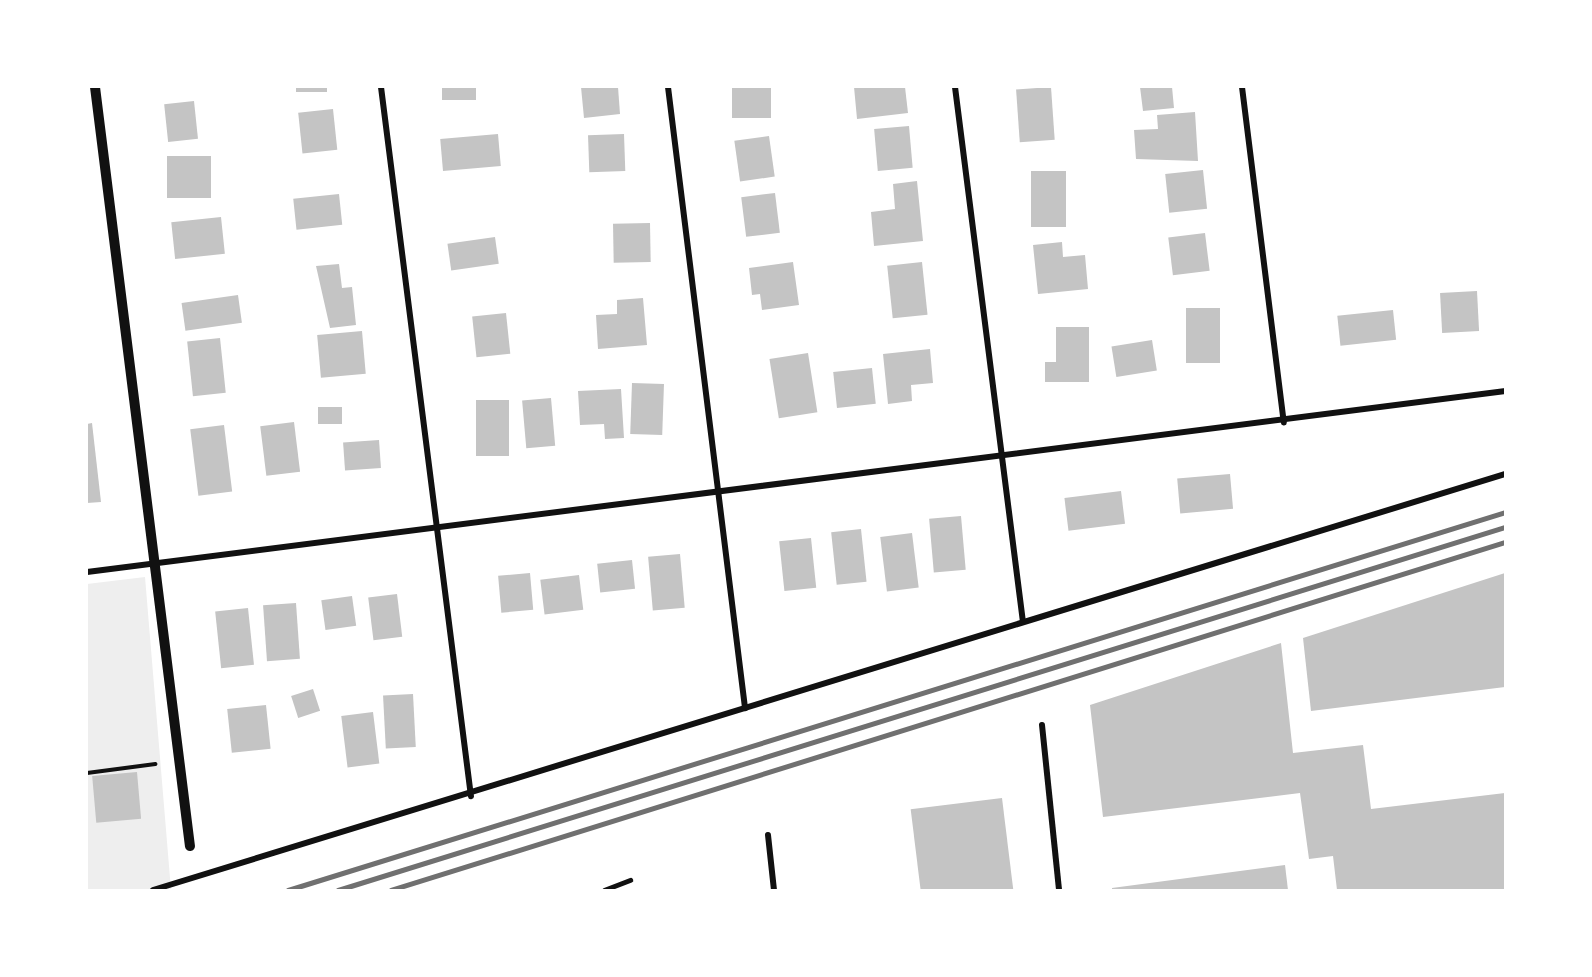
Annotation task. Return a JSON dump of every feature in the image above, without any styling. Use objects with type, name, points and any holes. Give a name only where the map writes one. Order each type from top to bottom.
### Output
[{"type":"street","points":[[95,87],[190,846]]},
{"type":"street","points":[[381,87],[471,796]]},
{"type":"street","points":[[668,87],[745,708]]},
{"type":"street","points":[[955,87],[1023,622]]},
{"type":"street","points":[[1242,87],[1284,422]]},
{"type":"street","points":[[87,572],[1284,422],[1505,391]]},
{"type":"street","points":[[153,890],[471,796],[745,708],[1505,474]]},
{"type":"street","points":[[1042,724],[1059,890]]},
{"type":"street","points":[[768,835],[774,890]]},
{"type":"lane","points":[[604,890],[630,880]]},
{"type":"path","points":[[87,773],[155,764]]},
{"type":"shaded area","points":[[145,577],[171,890],[87,890],[87,584]]},
{"type":"building","points":[[296,87],[327,87],[327,92],[296,92]]},
{"type":"building","points":[[442,87],[476,87],[476,100],[442,100]]},
{"type":"building","points":[[581,87],[618,87],[620,114],[584,118]]},
{"type":"building","points":[[732,87],[771,87],[771,118],[732,118]]},
{"type":"building","points":[[854,87],[905,87],[908,113],[857,119]]},
{"type":"building","points":[[1051,87],[1055,140],[1020,142],[1016,89]]},
{"type":"building","points":[[1140,87],[1172,87],[1174,108],[1143,111]]},
{"type":"building","points":[[194,101],[198,139],[168,142],[164,104]]},
{"type":"building","points":[[333,109],[337,150],[302,153],[298,113]]},
{"type":"building","points":[[1195,112],[1198,161],[1136,159],[1134,130],[1158,129],[1157,115]]},
{"type":"building","points":[[909,126],[913,168],[878,171],[874,129]]},
{"type":"building","points":[[498,134],[501,166],[443,171],[440,139]]},
{"type":"building","points":[[624,134],[625,171],[589,172],[588,135]]},
{"type":"building","points":[[769,136],[775,177],[740,181],[734,141]]},
{"type":"building","points":[[167,156],[211,156],[211,198],[167,198]]},
{"type":"building","points":[[1203,170],[1207,209],[1169,213],[1165,174]]},
{"type":"building","points":[[1031,171],[1066,171],[1066,227],[1031,227]]},
{"type":"building","points":[[917,181],[923,241],[874,246],[871,212],[895,209],[893,184]]},
{"type":"building","points":[[775,193],[780,233],[746,237],[741,197]]},
{"type":"building","points":[[339,194],[342,225],[296,230],[293,199]]},
{"type":"building","points":[[221,217],[225,254],[175,259],[171,222]]},
{"type":"building","points":[[650,223],[651,262],[614,263],[613,224]]},
{"type":"building","points":[[1205,233],[1210,271],[1173,275],[1168,238]]},
{"type":"building","points":[[495,237],[499,264],[451,270],[447,244]]},
{"type":"building","points":[[1062,242],[1063,257],[1085,255],[1088,289],[1038,294],[1033,245]]},
{"type":"building","points":[[793,262],[799,305],[762,310],[760,294],[752,295],[749,268]]},
{"type":"building","points":[[922,262],[928,315],[893,318],[887,266]]},
{"type":"building","points":[[339,264],[342,288],[352,287],[356,325],[330,328],[316,266]]},
{"type":"building","points":[[1477,291],[1479,331],[1442,333],[1440,293]]},
{"type":"building","points":[[238,295],[242,323],[185,331],[182,303]]},
{"type":"building","points":[[643,298],[647,345],[598,349],[596,315],[617,314],[617,300]]},
{"type":"building","points":[[1186,308],[1220,308],[1220,363],[1186,363]]},
{"type":"building","points":[[1393,310],[1396,340],[1340,346],[1337,316]]},
{"type":"building","points":[[506,313],[510,354],[476,357],[472,317]]},
{"type":"building","points":[[1056,327],[1089,327],[1089,382],[1045,382],[1045,362],[1056,362]]},
{"type":"building","points":[[362,331],[366,374],[321,378],[317,335]]},
{"type":"building","points":[[220,338],[226,393],[193,396],[187,341]]},
{"type":"building","points":[[1152,340],[1157,371],[1116,377],[1112,346]]},
{"type":"building","points":[[930,349],[933,383],[911,385],[912,401],[888,404],[883,354]]},
{"type":"building","points":[[808,353],[817,412],[779,418],[769,359]]},
{"type":"building","points":[[872,368],[876,404],[837,408],[833,372]]},
{"type":"building","points":[[632,383],[664,384],[662,435],[630,434]]},
{"type":"building","points":[[621,389],[624,438],[605,439],[604,424],[580,425],[578,391]]},
{"type":"building","points":[[551,398],[555,446],[526,448],[522,401]]},
{"type":"building","points":[[476,400],[509,400],[509,456],[476,456]]},
{"type":"building","points":[[318,407],[342,407],[342,424],[318,424]]},
{"type":"building","points":[[294,422],[300,472],[266,476],[260,426]]},
{"type":"building","points":[[92,423],[101,502],[87,503],[87,424]]},
{"type":"building","points":[[224,425],[232,492],[198,496],[190,429]]},
{"type":"building","points":[[379,440],[381,468],[345,470],[343,443]]},
{"type":"building","points":[[1230,474],[1233,509],[1180,513],[1177,479]]},
{"type":"building","points":[[1121,491],[1125,524],[1068,531],[1064,498]]},
{"type":"building","points":[[961,516],[966,570],[934,573],[929,519]]},
{"type":"building","points":[[861,529],[867,582],[837,585],[831,532]]},
{"type":"building","points":[[912,533],[919,588],[887,591],[880,537]]},
{"type":"building","points":[[811,538],[816,588],[784,591],[779,541]]},
{"type":"building","points":[[680,554],[685,608],[653,611],[648,557]]},
{"type":"building","points":[[632,560],[635,589],[600,592],[597,564]]},
{"type":"building","points":[[530,573],[533,610],[501,613],[498,576]]},
{"type":"building","points":[[1505,573],[1505,687],[1311,711],[1303,638]]},
{"type":"building","points":[[579,575],[583,610],[545,614],[540,580]]},
{"type":"building","points":[[397,594],[402,637],[373,640],[368,598]]},
{"type":"building","points":[[352,596],[356,626],[325,630],[321,600]]},
{"type":"building","points":[[296,603],[300,659],[267,661],[263,605]]},
{"type":"building","points":[[248,608],[254,665],[221,668],[215,611]]},
{"type":"building","points":[[1281,643],[1293,753],[1363,745],[1371,809],[1505,793],[1505,890],[1337,890],[1333,856],[1309,859],[1300,793],[1103,817],[1090,705]]},
{"type":"building","points":[[313,689],[320,711],[298,718],[291,696]]},
{"type":"building","points":[[413,694],[416,747],[386,748],[383,696]]},
{"type":"building","points":[[266,705],[271,749],[232,753],[227,709]]},
{"type":"building","points":[[373,712],[379,764],[348,768],[341,716]]},
{"type":"building","points":[[137,772],[141,819],[96,823],[92,776]]},
{"type":"building","points":[[1002,798],[1013,890],[921,890],[911,809]]},
{"type":"building","points":[[1285,865],[1288,890],[1112,890],[1112,888]]},
{"type":"railway","points":[[288,890],[1505,512]]},
{"type":"railway","points":[[338,890],[1505,527]]},
{"type":"railway","points":[[391,890],[1505,542]]}]
